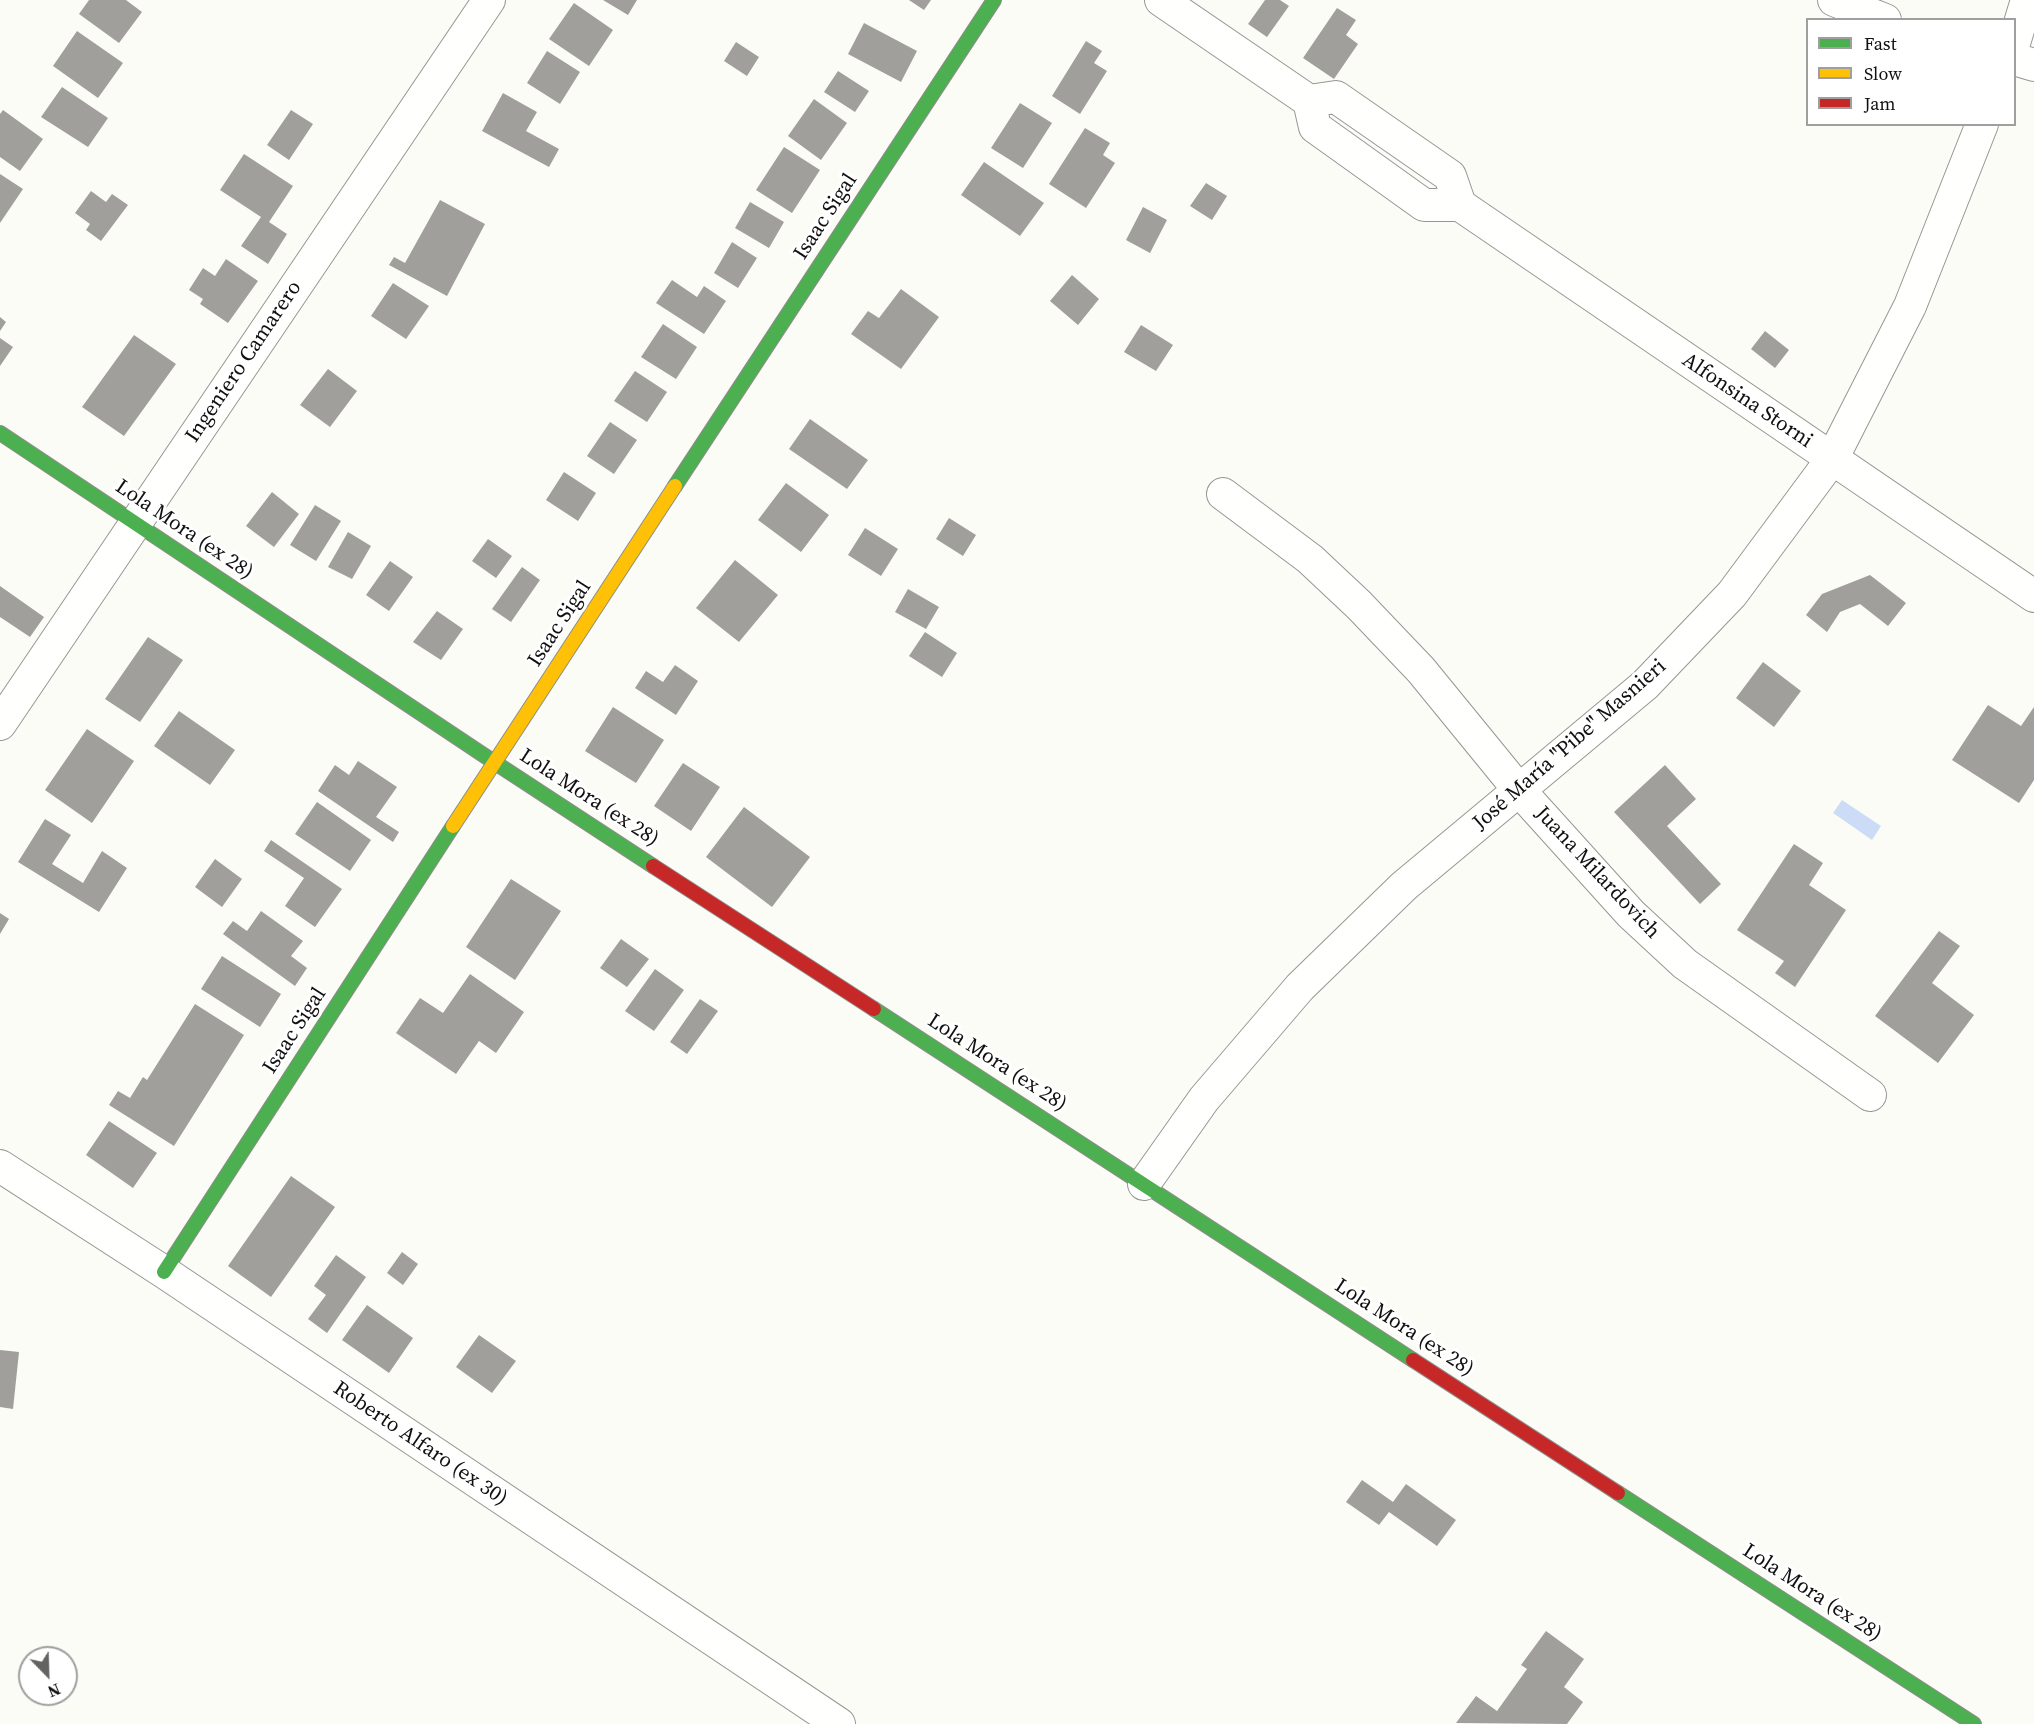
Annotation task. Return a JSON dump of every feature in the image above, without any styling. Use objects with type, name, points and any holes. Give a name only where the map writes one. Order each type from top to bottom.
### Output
[{"type":"street","name":"Ingeniero Camarero","points":[[0,724],[489,0]]},
{"type":"street","name":"Isaac Sigal","points":[[164,1272],[494,762],[994,0]]},
{"type":"street","name":"Alfonsina Storni","points":[[1161,0],[1309,101],[1315,128],[1424,205],[1460,205],[2034,596]]},
{"type":"street","points":[[1834,0],[1880,18]]},
{"type":"street","points":[[2016,36],[2027,0]]},
{"type":"street","points":[[2016,60],[2034,65]]},
{"type":"street","name":"José María \"Pibe\" Masnieri","points":[[1144,1184],[1204,1099],[1300,987],[1404,886],[1645,685],[1732,594],[1832,459],[1910,306],[1981,126]]},
{"type":"street","name":"Lola Mora (ex 28)","points":[[0,433],[494,762],[1974,1724]]},
{"type":"street","name":"Juana Milardovich","points":[[1223,495],[1310,559],[1359,605],[1421,670],[1520,790],[1631,914],[1685,964],[1870,1095]]},
{"type":"street","name":"Roberto Alfaro (ex 30)","points":[[0,1166],[164,1272],[839,1724]]},
{"type":"water","points":[[1842,800],[1881,826],[1872,840],[1833,813]]},
{"type":"building","points":[[89,0],[126,0],[142,12],[119,43],[79,14]]},
{"type":"building","points":[[603,0],[637,0],[628,15]]},
{"type":"building","points":[[909,0],[931,0],[924,10]]},
{"type":"building","points":[[1265,0],[1280,0],[1289,6],[1267,37],[1248,24]]},
{"type":"building","points":[[574,3],[613,30],[589,66],[549,39]]},
{"type":"building","points":[[1337,8],[1356,20],[1346,35],[1358,44],[1334,79],[1303,58]]},
{"type":"building","points":[[864,23],[917,51],[901,82],[848,54]]},
{"type":"building","points":[[77,31],[123,63],[98,98],[53,66]]},
{"type":"building","points":[[1086,41],[1102,51],[1094,63],[1107,71],[1080,114],[1052,96]]},
{"type":"building","points":[[736,42],[759,57],[747,76],[724,61]]},
{"type":"building","points":[[547,51],[580,72],[560,104],[527,83]]},
{"type":"building","points":[[838,71],[869,91],[855,112],[824,92]]},
{"type":"building","points":[[62,87],[108,118],[88,147],[41,117]]},
{"type":"building","points":[[503,93],[537,112],[526,131],[559,149],[549,167],[482,131]]},
{"type":"building","points":[[814,99],[847,123],[821,160],[788,136]]},
{"type":"building","points":[[1020,103],[1052,123],[1023,168],[991,148]]},
{"type":"building","points":[[3,110],[43,139],[20,171],[0,157],[0,114]]},
{"type":"building","points":[[291,110],[313,124],[289,160],[267,145]]},
{"type":"building","points":[[1085,128],[1110,143],[1103,155],[1115,163],[1086,208],[1049,184]]},
{"type":"building","points":[[784,147],[820,170],[792,213],[756,190]]},
{"type":"building","points":[[244,154],[293,186],[269,222],[287,234],[268,264],[241,246],[261,217],[220,190]]},
{"type":"building","points":[[984,162],[1044,203],[1020,236],[961,195]]},
{"type":"building","points":[[0,174],[23,189],[0,223]]},
{"type":"building","points":[[1206,183],[1227,196],[1212,220],[1190,206]]},
{"type":"building","points":[[91,191],[106,202],[112,194],[128,205],[101,241],[86,230],[90,224],[75,213]]},
{"type":"building","points":[[440,200],[485,224],[447,296],[389,265],[394,257],[405,263]]},
{"type":"building","points":[[750,202],[784,222],[769,248],[735,228]]},
{"type":"building","points":[[1143,207],[1167,220],[1150,253],[1126,240]]},
{"type":"building","points":[[732,242],[757,258],[738,288],[714,273]]},
{"type":"building","points":[[226,259],[258,281],[228,323],[200,304],[203,299],[189,290],[203,268],[215,276]]},
{"type":"building","points":[[1072,275],[1099,299],[1078,325],[1050,301]]},
{"type":"building","points":[[672,280],[697,297],[704,286],[726,301],[704,334],[656,303]]},
{"type":"building","points":[[393,283],[429,306],[406,339],[371,316]]},
{"type":"building","points":[[901,289],[939,317],[901,369],[851,334],[868,311],[879,318]]},
{"type":"building","points":[[0,317],[6,322],[0,331]]},
{"type":"building","points":[[663,324],[697,347],[676,379],[641,357]]},
{"type":"building","points":[[1141,325],[1173,345],[1156,371],[1124,352]]},
{"type":"building","points":[[1765,331],[1789,350],[1775,368],[1751,349]]},
{"type":"building","points":[[134,335],[176,364],[124,436],[82,407]]},
{"type":"building","points":[[0,338],[13,347],[0,366]]},
{"type":"building","points":[[328,369],[357,391],[330,427],[300,405]]},
{"type":"building","points":[[635,371],[667,392],[647,422],[614,401]]},
{"type":"building","points":[[810,419],[868,460],[847,489],[789,449]]},
{"type":"building","points":[[610,422],[637,440],[614,474],[587,456]]},
{"type":"building","points":[[564,472],[596,493],[578,521],[546,500]]},
{"type":"building","points":[[786,483],[829,515],[801,552],[758,520]]},
{"type":"building","points":[[272,492],[299,514],[274,547],[246,526]]},
{"type":"building","points":[[315,505],[341,521],[316,561],[290,545]]},
{"type":"building","points":[[949,518],[976,535],[963,556],[936,539]]},
{"type":"building","points":[[865,528],[898,549],[881,576],[848,555]]},
{"type":"building","points":[[348,532],[371,546],[352,579],[328,567]]},
{"type":"building","points":[[488,539],[512,556],[496,578],[472,561]]},
{"type":"building","points":[[735,560],[778,595],[739,642],[696,608]]},
{"type":"building","points":[[390,561],[413,577],[389,611],[366,595]]},
{"type":"building","points":[[522,567],[540,580],[511,622],[492,609]]},
{"type":"building","points":[[1870,575],[1906,603],[1888,626],[1860,604],[1840,612],[1827,632],[1806,615],[1822,594]]},
{"type":"building","points":[[0,586],[44,617],[30,637],[0,617]]},
{"type":"building","points":[[908,589],[939,607],[926,629],[895,612]]},
{"type":"building","points":[[437,611],[463,629],[441,660],[413,642]]},
{"type":"building","points":[[925,632],[957,653],[942,677],[909,656]]},
{"type":"building","points":[[148,637],[183,660],[140,722],[105,699]]},
{"type":"building","points":[[1763,662],[1801,691],[1774,727],[1736,698]]},
{"type":"building","points":[[675,665],[698,681],[676,715],[635,688],[646,671],[663,682]]},
{"type":"building","points":[[1988,705],[2021,726],[2034,707],[2034,780],[2019,803],[1952,760]]},
{"type":"building","points":[[613,707],[664,740],[636,783],[585,751]]},
{"type":"building","points":[[179,711],[235,750],[210,785],[154,746]]},
{"type":"building","points":[[87,729],[134,761],[92,823],[45,790]]},
{"type":"building","points":[[358,761],[397,787],[376,817],[399,832],[393,842],[318,791],[335,765],[349,775]]},
{"type":"building","points":[[683,763],[720,787],[691,831],[654,806]]},
{"type":"building","points":[[1665,765],[1696,799],[1667,826],[1721,884],[1700,904],[1614,812]]},
{"type":"building","points":[[317,802],[371,840],[350,871],[295,834]]},
{"type":"building","points":[[744,807],[810,857],[772,907],[706,857]]},
{"type":"building","points":[[45,819],[71,835],[52,864],[83,883],[102,851],[127,868],[99,912],[18,862]]},
{"type":"building","points":[[271,840],[342,889],[315,927],[285,906],[304,878],[264,851]]},
{"type":"building","points":[[1794,844],[1823,863],[1809,885],[1846,910],[1795,987],[1775,973],[1784,961],[1737,930]]},
{"type":"building","points":[[215,859],[242,879],[222,907],[195,887]]},
{"type":"building","points":[[511,879],[561,911],[515,980],[466,947]]},
{"type":"building","points":[[261,911],[303,941],[291,956],[307,968],[295,986],[223,934],[233,921],[247,931]]},
{"type":"building","points":[[0,913],[9,919],[0,934]]},
{"type":"building","points":[[1939,931],[1960,946],[1932,983],[1974,1015],[1938,1063],[1875,1016]]},
{"type":"building","points":[[621,939],[649,959],[627,987],[600,968]]},
{"type":"building","points":[[222,956],[281,994],[260,1027],[201,989]]},
{"type":"building","points":[[655,969],[684,990],[654,1031],[625,1011]]},
{"type":"building","points":[[470,974],[524,1012],[496,1053],[479,1041],[456,1074],[396,1033],[420,998],[443,1013]]},
{"type":"building","points":[[700,999],[718,1011],[687,1054],[670,1042]]},
{"type":"building","points":[[195,1004],[244,1035],[174,1146],[109,1105],[118,1091],[130,1098],[143,1077],[147,1080]]},
{"type":"building","points":[[109,1121],[157,1153],[133,1188],[86,1155]]},
{"type":"building","points":[[291,1176],[335,1207],[271,1297],[228,1266]]},
{"type":"building","points":[[402,1252],[418,1264],[403,1285],[387,1273]]},
{"type":"building","points":[[336,1255],[366,1277],[327,1333],[308,1319],[326,1295],[314,1286]]},
{"type":"building","points":[[367,1305],[413,1338],[389,1373],[342,1340]]},
{"type":"building","points":[[479,1335],[516,1361],[492,1393],[456,1367]]},
{"type":"building","points":[[0,1350],[19,1352],[13,1409],[0,1407]]},
{"type":"building","points":[[1362,1480],[1393,1502],[1406,1484],[1456,1520],[1437,1546],[1389,1512],[1379,1525],[1346,1502]]},
{"type":"building","points":[[1546,1631],[1584,1659],[1564,1687],[1583,1702],[1567,1724],[1456,1723],[1476,1696],[1497,1711],[1527,1669],[1521,1665]]},
{"type":"traffic: fast","points":[[675,486],[994,0]]},
{"type":"traffic: fast","points":[[0,433],[653,866]]},
{"type":"traffic: fast","points":[[164,1272],[453,826]]},
{"type":"traffic: fast","points":[[874,1009],[1413,1360]]},
{"type":"traffic: fast","points":[[1618,1493],[1974,1724]]},
{"type":"traffic: slow","points":[[453,826],[675,486]]},
{"type":"traffic: jam","points":[[653,866],[874,1009]]},
{"type":"traffic: jam","points":[[1413,1360],[1618,1493]]}]
